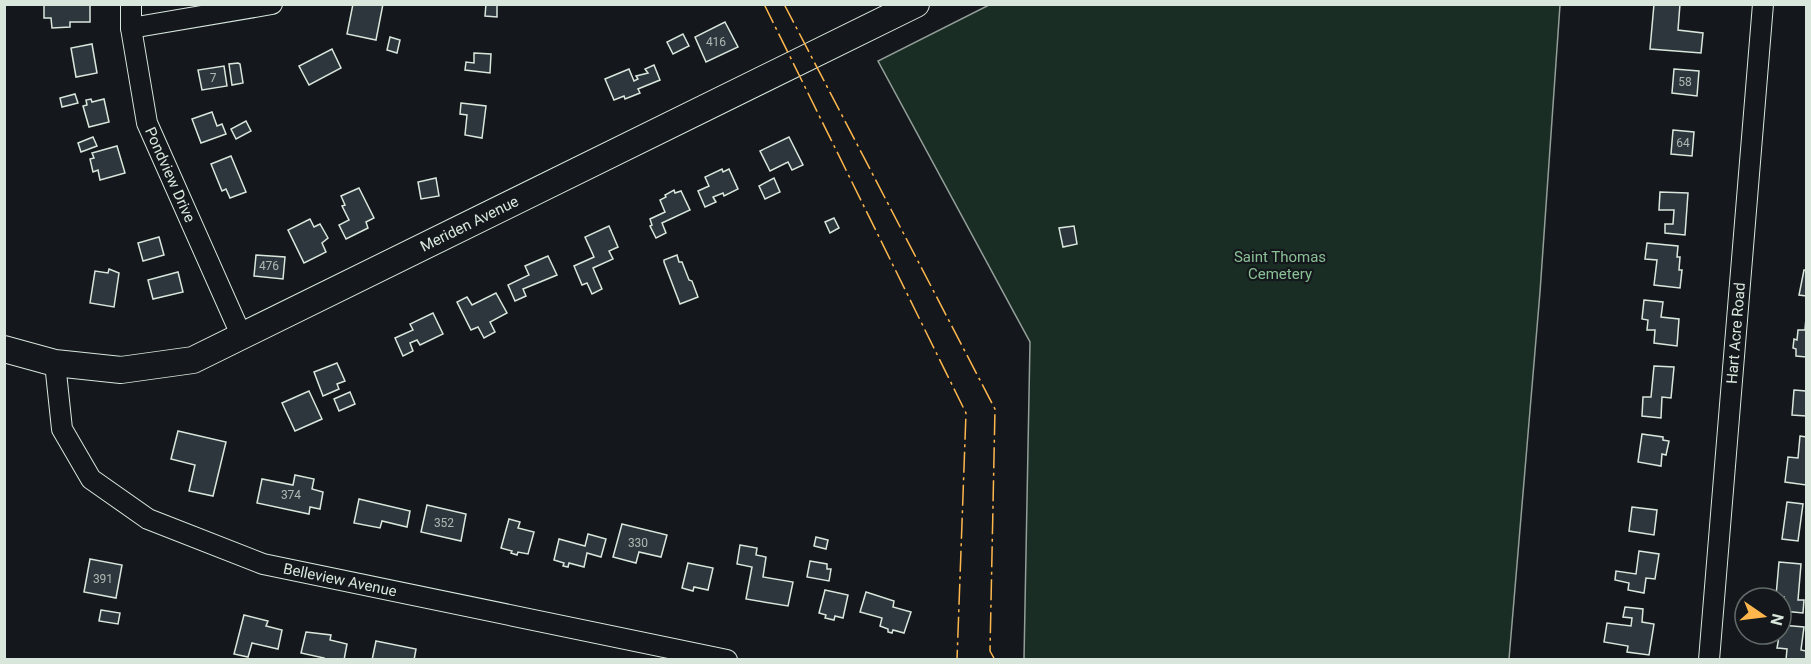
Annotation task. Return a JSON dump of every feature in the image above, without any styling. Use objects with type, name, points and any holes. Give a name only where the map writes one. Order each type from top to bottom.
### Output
[{"type":"main road","name":"Meriden Avenue","points":[[4,349],[55,363],[121,370],[193,360],[916,4]]},
{"type":"street","name":"Pondview Drive","points":[[131,4],[131,28],[147,123],[242,337]]},
{"type":"street","points":[[131,28],[272,4]]},
{"type":"street","name":"Hart Acre Road","points":[[1709,660],[1763,4]]},
{"type":"street","name":"Belleview Avenue","points":[[55,363],[62,429],[91,479],[148,519],[263,564],[727,660]]},
{"type":"green space","name":"Saint Thomas Cemetery","points":[[989,5],[1560,5],[1540,292],[1509,659],[1024,659],[1030,342],[878,61]]},
{"type":"building","points":[[44,4],[90,4],[90,22],[70,22],[70,27],[52,28],[51,18],[44,18]]},
{"type":"building","points":[[353,4],[383,4],[376,40],[347,34]]},
{"type":"building","points":[[486,4],[497,4],[497,17],[485,16]]},
{"type":"building","points":[[1654,4],[1680,4],[1678,30],[1703,33],[1701,53],[1650,49]]},
{"type":"building","points":[[725,22],[738,47],[706,62],[695,37]]},
{"type":"building","points":[[683,34],[689,46],[673,54],[667,42]]},
{"type":"building","points":[[390,37],[400,40],[397,53],[387,50]]},
{"type":"building","points":[[92,44],[97,73],[76,77],[71,48]]},
{"type":"building","points":[[332,49],[341,68],[309,85],[299,66]]},
{"type":"building","points":[[474,53],[491,54],[490,73],[465,70],[466,62],[474,63]]},
{"type":"building","points":[[238,63],[243,83],[232,85],[229,64]]},
{"type":"building","points":[[654,65],[660,80],[638,89],[640,93],[625,99],[624,96],[614,100],[605,79],[629,69],[634,81],[638,79],[636,76],[648,73],[645,69]]},
{"type":"building","points":[[224,66],[227,86],[202,90],[198,70]]},
{"type":"building","points":[[1674,69],[1699,71],[1697,96],[1672,93]]},
{"type":"building","points":[[75,94],[78,103],[62,107],[60,98]]},
{"type":"building","points":[[91,99],[92,102],[104,99],[109,122],[89,127],[83,106],[87,105],[86,100]]},
{"type":"building","points":[[461,103],[486,106],[482,138],[465,135],[467,115],[460,114]]},
{"type":"building","points":[[212,112],[217,126],[222,124],[226,134],[201,143],[192,119]]},
{"type":"building","points":[[246,121],[251,131],[236,139],[231,129]]},
{"type":"building","points":[[1673,130],[1694,132],[1692,156],[1671,154]]},
{"type":"building","points":[[93,137],[97,146],[81,152],[78,143]]},
{"type":"building","points":[[789,137],[803,165],[792,170],[788,162],[770,171],[760,151]]},
{"type":"building","points":[[117,146],[125,173],[100,180],[98,170],[93,172],[90,159],[94,158],[92,153]]},
{"type":"building","points":[[231,156],[246,192],[230,198],[226,189],[222,191],[211,164]]},
{"type":"building","points":[[722,169],[723,172],[729,169],[738,189],[724,196],[723,193],[713,197],[716,202],[705,207],[698,191],[709,186],[705,177]]},
{"type":"building","points":[[436,178],[439,196],[421,199],[418,182]]},
{"type":"building","points":[[774,178],[780,192],[765,199],[759,186]]},
{"type":"building","points":[[359,188],[374,218],[366,222],[368,228],[346,239],[339,225],[349,220],[342,206],[345,205],[341,196]]},
{"type":"building","points":[[674,190],[675,193],[681,191],[690,210],[662,223],[666,233],[656,238],[650,226],[652,225],[650,219],[665,212],[660,200]]},
{"type":"building","points":[[1660,192],[1688,193],[1685,235],[1665,233],[1665,224],[1673,224],[1674,210],[1659,210]]},
{"type":"building","points":[[834,218],[839,228],[830,233],[825,222]]},
{"type":"building","points":[[310,219],[314,227],[320,224],[328,238],[322,243],[326,252],[304,263],[288,230]]},
{"type":"building","points":[[609,226],[618,247],[609,251],[613,259],[593,268],[602,289],[592,294],[587,283],[582,285],[574,266],[594,257],[585,237]]},
{"type":"building","points":[[1074,226],[1077,244],[1063,247],[1059,228]]},
{"type":"building","points":[[159,237],[164,255],[143,261],[138,243]]},
{"type":"building","points":[[1647,243],[1678,246],[1679,270],[1682,270],[1680,288],[1654,285],[1657,260],[1645,259]]},
{"type":"building","points":[[256,255],[285,257],[283,279],[254,276]]},
{"type":"building","points":[[677,255],[698,297],[680,304],[664,262]]},
{"type":"building","points":[[548,256],[557,275],[523,289],[526,296],[515,301],[508,285],[529,275],[525,266]]},
{"type":"building","points":[[109,269],[119,273],[114,307],[90,303],[95,271],[108,273]]},
{"type":"building","points":[[1804,270],[1806,270],[1806,296],[1799,295]]},
{"type":"building","points":[[178,272],[183,292],[153,299],[148,280]]},
{"type":"building","points":[[496,293],[507,313],[490,322],[495,332],[484,338],[478,327],[471,330],[457,302],[467,297],[472,305]]},
{"type":"building","points":[[1644,300],[1663,302],[1661,317],[1679,319],[1677,346],[1654,343],[1655,330],[1647,330],[1648,320],[1642,319]]},
{"type":"building","points":[[433,313],[443,334],[420,345],[417,340],[410,343],[413,351],[403,356],[395,338],[413,330],[410,324]]},
{"type":"building","points":[[1806,318],[1806,357],[1796,356],[1796,349],[1793,348],[1794,339],[1797,340],[1798,330],[1805,330]]},
{"type":"building","points":[[337,363],[345,381],[337,384],[339,389],[323,396],[314,372]]},
{"type":"building","points":[[1654,366],[1674,367],[1671,398],[1662,397],[1661,418],[1642,416],[1643,397],[1651,397]]},
{"type":"building","points":[[1794,390],[1806,391],[1806,416],[1792,415]]},
{"type":"building","points":[[309,391],[322,419],[295,431],[282,403]]},
{"type":"building","points":[[350,392],[355,404],[339,411],[334,399]]},
{"type":"building","points":[[178,431],[226,442],[213,496],[189,491],[195,465],[171,459]]},
{"type":"building","points":[[1642,434],[1663,437],[1663,440],[1669,441],[1666,455],[1662,454],[1661,466],[1638,462]]},
{"type":"building","points":[[1800,436],[1806,437],[1806,485],[1785,482],[1788,457],[1798,458]]},
{"type":"building","points":[[295,475],[314,479],[312,489],[323,492],[320,509],[310,507],[309,514],[257,503],[262,479],[293,485]]},
{"type":"building","points":[[359,499],[410,511],[407,527],[382,521],[380,528],[354,523]]},
{"type":"building","points":[[1787,502],[1803,504],[1798,541],[1782,539]]},
{"type":"building","points":[[427,505],[466,514],[461,541],[421,532]]},
{"type":"building","points":[[1632,507],[1657,510],[1654,535],[1629,531]]},
{"type":"building","points":[[509,519],[520,522],[518,528],[534,532],[528,554],[518,552],[517,555],[501,548]]},
{"type":"building","points":[[622,524],[667,535],[661,557],[639,552],[636,563],[613,557]]},
{"type":"building","points":[[588,534],[606,539],[601,557],[587,553],[584,567],[569,563],[568,567],[563,566],[564,563],[554,560],[559,539],[585,546]]},
{"type":"building","points":[[816,537],[828,540],[826,549],[814,546]]},
{"type":"building","points":[[740,545],[757,548],[756,555],[766,557],[763,577],[793,582],[788,606],[746,599],[752,567],[737,564]]},
{"type":"building","points":[[1639,551],[1659,554],[1655,579],[1646,578],[1644,593],[1628,590],[1629,583],[1615,580],[1616,571],[1636,574]]},
{"type":"building","points":[[90,559],[122,565],[116,598],[84,592]]},
{"type":"building","points":[[810,561],[827,564],[827,569],[831,569],[829,581],[807,577]]},
{"type":"building","points":[[1779,562],[1801,564],[1798,600],[1804,600],[1803,613],[1793,612],[1793,586],[1777,586]]},
{"type":"building","points":[[688,563],[713,568],[708,590],[694,587],[693,591],[682,588]]},
{"type":"building","points":[[825,590],[848,595],[843,618],[835,616],[834,620],[825,618],[826,615],[819,613]]},
{"type":"building","points":[[866,592],[894,601],[893,607],[911,612],[904,633],[893,630],[892,633],[888,632],[888,629],[880,626],[882,618],[860,612]]},
{"type":"building","points":[[1625,607],[1643,609],[1642,622],[1654,624],[1649,655],[1627,652],[1628,646],[1604,642],[1607,623],[1631,626],[1632,618],[1623,617]]},
{"type":"building","points":[[101,610],[120,613],[118,624],[99,621]]},
{"type":"building","points":[[244,615],[268,621],[266,626],[282,630],[278,649],[252,643],[248,657],[234,654]]},
{"type":"building","points":[[1793,626],[1804,627],[1801,650],[1806,651],[1806,660],[1786,660],[1787,649],[1777,648],[1777,646],[1793,646]]},
{"type":"building","points":[[306,632],[331,635],[330,640],[347,644],[344,660],[323,660],[324,658],[301,653]]},
{"type":"building","points":[[376,641],[416,649],[414,660],[372,660]]},
{"type":"power","points":[[764,4],[966,413],[957,660]]},
{"type":"power","points":[[784,4],[995,409],[990,651],[995,660]]}]
